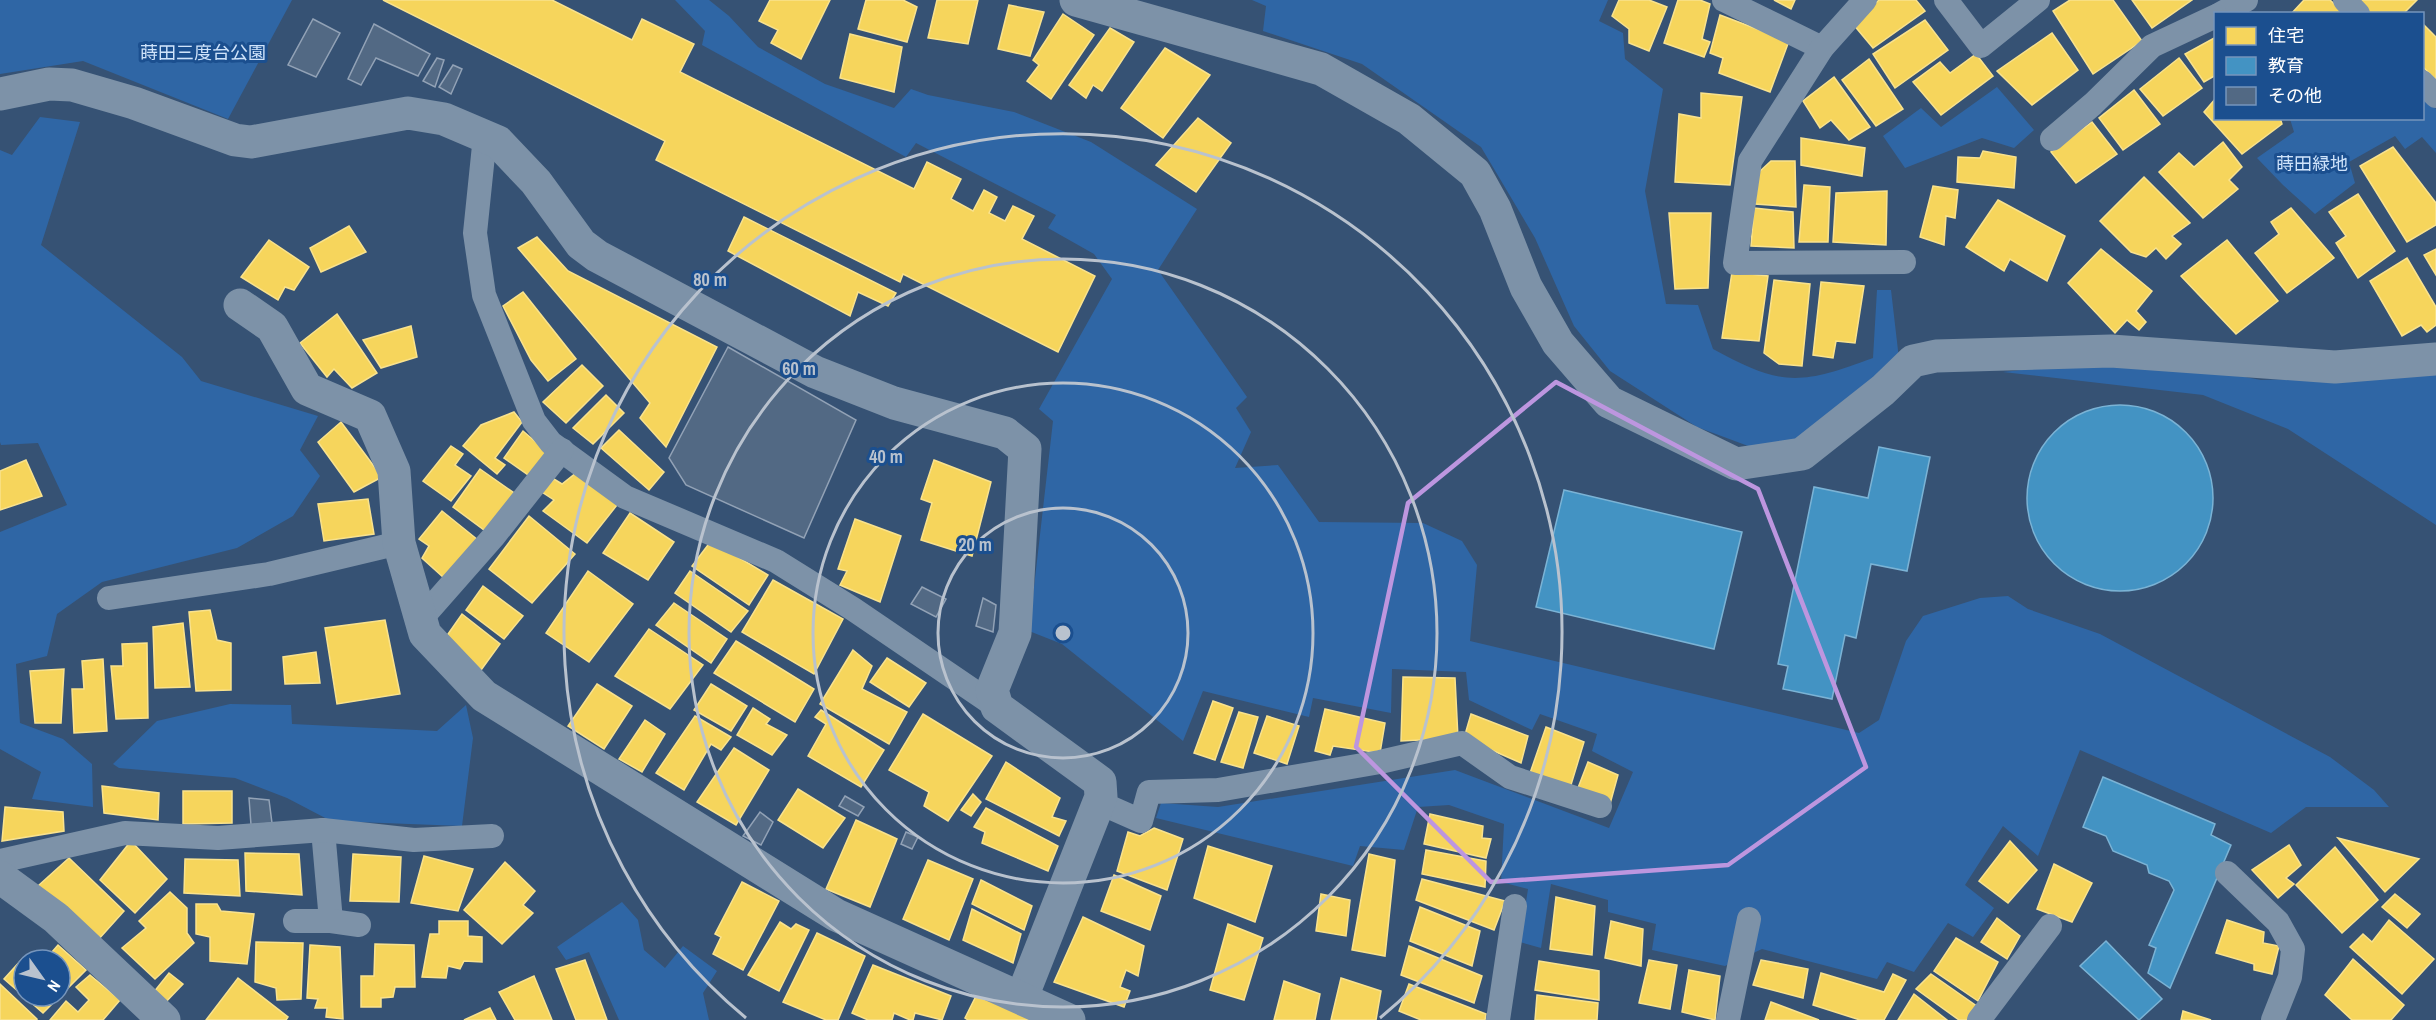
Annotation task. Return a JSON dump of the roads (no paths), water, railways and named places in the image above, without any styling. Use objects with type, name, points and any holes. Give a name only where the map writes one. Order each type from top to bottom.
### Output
[{"type":"street","points":[[1076,0],[1321,69],[1409,119],[1475,173],[1495,209],[1526,287],[1558,343],[1609,402],[1736,464],[1802,454],[1883,390],[1913,361],[1936,356],[2111,351],[2336,367],[2436,359]]},
{"type":"street","points":[[0,94],[49,84],[72,85],[134,103],[235,140],[251,142],[408,113],[444,119],[498,142],[536,182],[581,244],[597,256],[815,372],[894,403],[1005,433],[1025,449],[1015,633],[992,690],[997,707],[1100,782],[1098,802],[1022,997]]},
{"type":"street","points":[[240,305],[272,327],[307,389],[370,416],[394,471],[399,543],[425,634],[484,696],[836,915],[1069,1020]]},
{"type":"street","points":[[0,877],[56,918],[164,1020]]},
{"type":"lane","points":[[1724,0],[1822,48]]},
{"type":"lane","points":[[1865,0],[1822,48],[1750,161],[1736,263],[1904,262]]},
{"type":"lane","points":[[1946,0],[1981,46],[2038,0]]},
{"type":"lane","points":[[2224,12],[2246,0]]},
{"type":"lane","points":[[2345,0],[2356,12]]},
{"type":"lane","points":[[2052,139],[2093,104],[2152,46],[2214,17]]},
{"type":"lane","points":[[2424,84],[2436,96]]},
{"type":"lane","points":[[485,136],[475,233],[484,295],[534,421],[551,443],[625,496],[776,561],[853,609],[997,707]]},
{"type":"lane","points":[[421,619],[494,536],[562,450]]},
{"type":"lane","points":[[109,598],[269,574],[399,543]]},
{"type":"lane","points":[[1098,802],[1141,821],[1149,792],[1218,790],[1380,762],[1462,743],[1510,777],[1599,806]]},
{"type":"lane","points":[[0,861],[125,834],[218,838],[323,830],[414,840],[492,836]]},
{"type":"lane","points":[[323,830],[331,921]]},
{"type":"lane","points":[[2227,873],[2278,922],[2293,949],[2290,977],[2273,1020]]},
{"type":"lane","points":[[1498,1020],[1515,906]]},
{"type":"lane","points":[[1728,1020],[1749,919]]},
{"type":"lane","points":[[295,921],[331,921],[359,925]]},
{"type":"lane","points":[[1979,1020],[2050,926]]},
{"type":"park label","name":"蒔田三度台公園","points":[[203,52]]},
{"type":"park label","name":"蒔田緑地","points":[[2312,163]]}]
